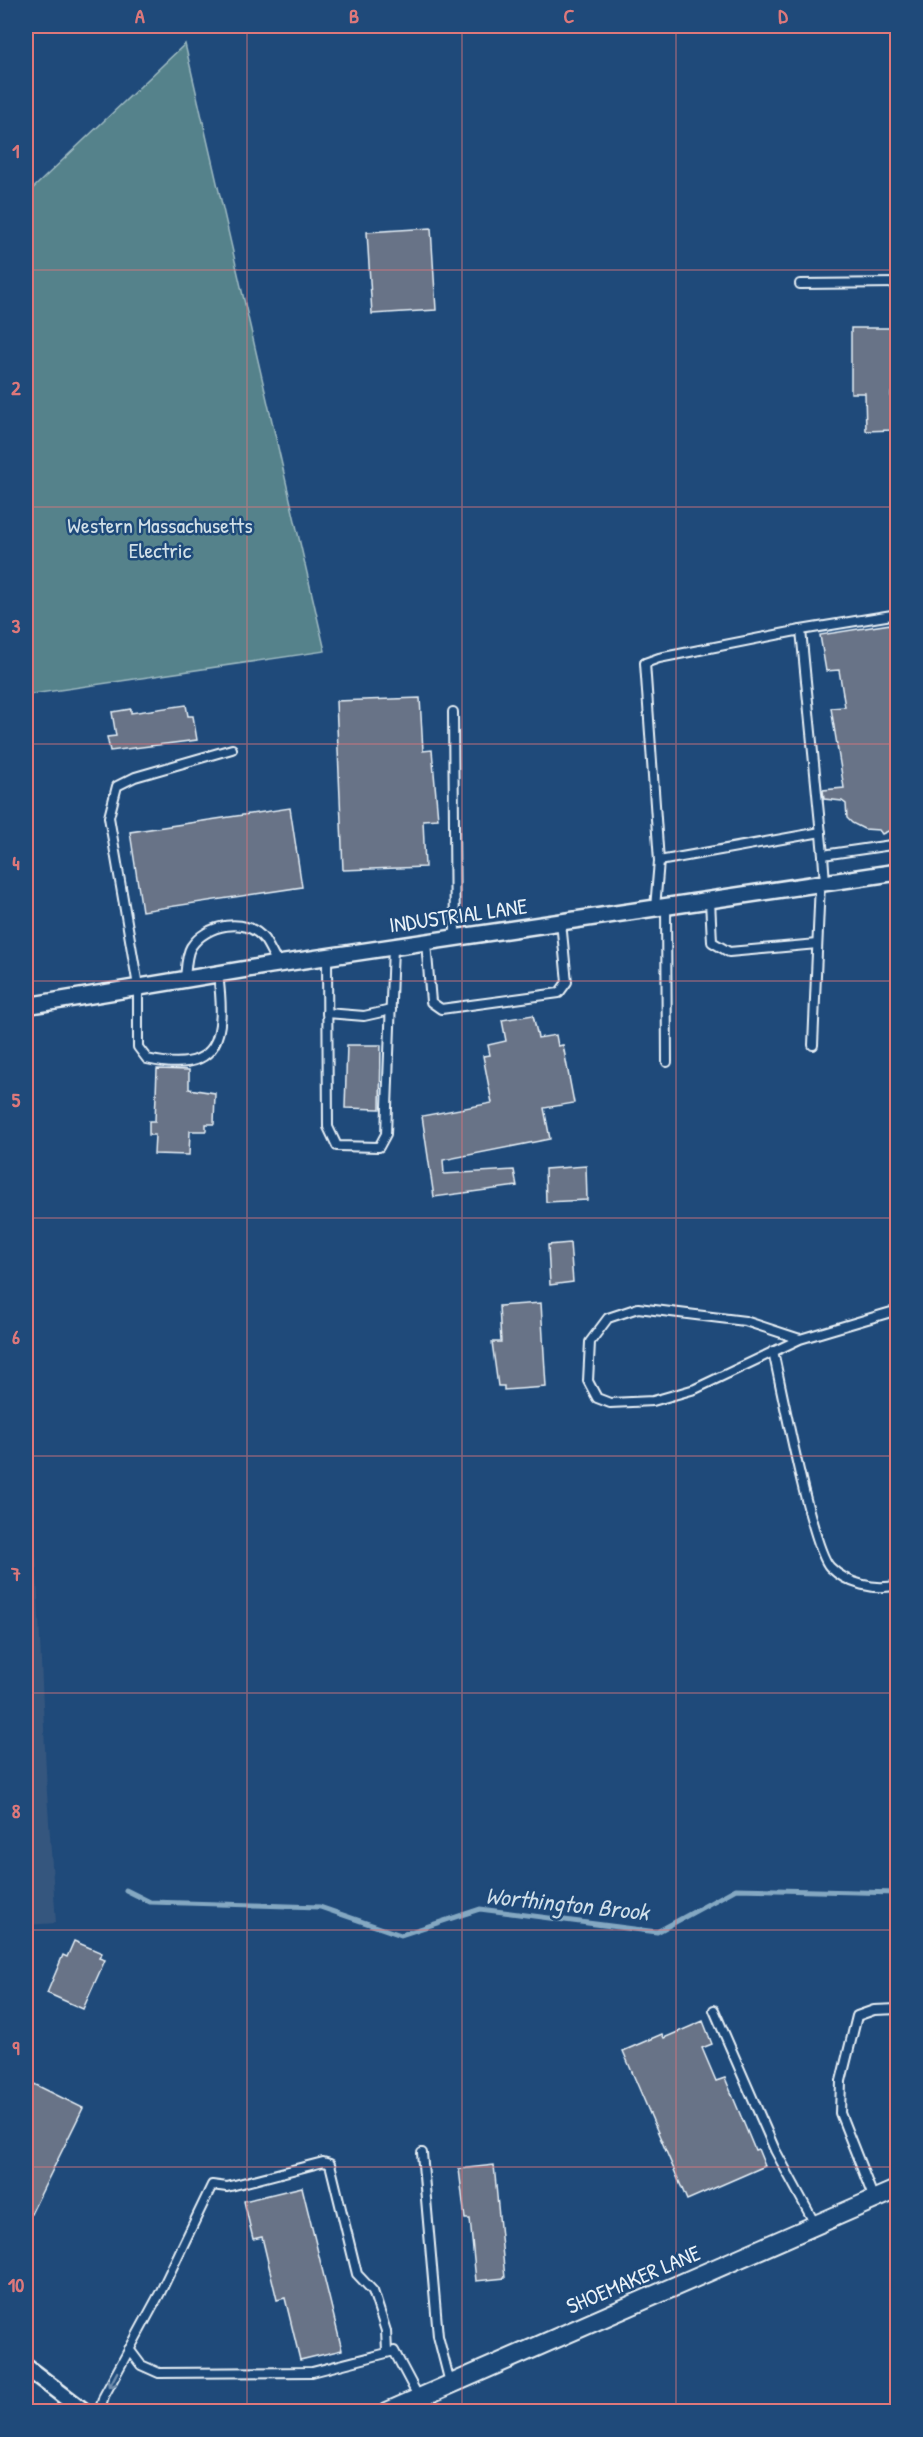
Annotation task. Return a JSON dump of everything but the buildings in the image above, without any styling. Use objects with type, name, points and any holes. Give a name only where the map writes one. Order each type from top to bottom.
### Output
[{"type":"street","name":"INDUSTRIAL LANE","points":[[26,1006],[278,964],[897,872]]},
{"type":"street","name":"SHOEMAKER LANE","points":[[387,2412],[897,2189]]},
{"type":"street","points":[[26,2367],[85,2412]]},
{"type":"lane","points":[[800,284],[897,283]]},
{"type":"lane","points":[[667,1062],[659,861],[645,663],[801,630],[897,614]]},
{"type":"lane","points":[[801,630],[823,855],[813,1046]]},
{"type":"lane","points":[[453,712],[455,938]]},
{"type":"lane","points":[[218,974],[222,1002],[220,1027],[212,1050],[199,1061],[166,1063],[147,1059],[138,1047],[138,986],[109,817],[117,786],[135,777],[232,749]]},
{"type":"lane","points":[[659,861],[821,832]]},
{"type":"lane","points":[[823,855],[897,844]]},
{"type":"lane","points":[[710,900],[712,942],[729,952],[817,944]]},
{"type":"lane","points":[[426,942],[431,1002],[441,1009],[559,993],[567,982],[561,922]]},
{"type":"lane","points":[[185,979],[190,948],[201,936],[233,924],[249,927],[263,938],[278,964]]},
{"type":"lane","points":[[327,957],[328,1127],[337,1146],[379,1147],[386,1134],[393,947]]},
{"type":"lane","points":[[327,1013],[364,1016],[391,1010]]},
{"type":"lane","points":[[800,1339],[745,1321],[638,1308],[608,1318],[590,1342],[588,1381],[597,1398],[610,1404],[653,1401],[695,1389],[800,1339],[897,1310]]},
{"type":"lane","points":[[773,1351],[812,1522],[829,1566],[861,1586],[886,1588],[897,1585]]},
{"type":"lane","points":[[874,2200],[840,2113],[841,2081],[857,2016],[874,2010],[897,2009]]},
{"type":"lane","points":[[714,2010],[775,2150],[816,2225]]},
{"type":"lane","points":[[422,2153],[438,2337],[450,2383]]},
{"type":"lane","points":[[99,2412],[104,2396],[212,2185],[227,2187],[323,2162],[330,2164],[357,2274],[373,2290],[386,2331],[387,2352]]},
{"type":"lane","points":[[129,2349],[141,2365],[159,2373],[312,2372],[394,2351],[399,2356],[419,2397]]},
{"type":"shaded area","points":[[26,1332],[47,1793],[56,1923],[26,1925]]},
{"type":"green space","name":"Western Massachusetts Electric","points":[[185,44],[325,651],[26,695],[26,195]]},
{"type":"waterway","name":"Worthington Brook","points":[[126,1890],[150,1902],[320,1907],[401,1935],[480,1909],[657,1932],[736,1889],[898,1893]]}]
